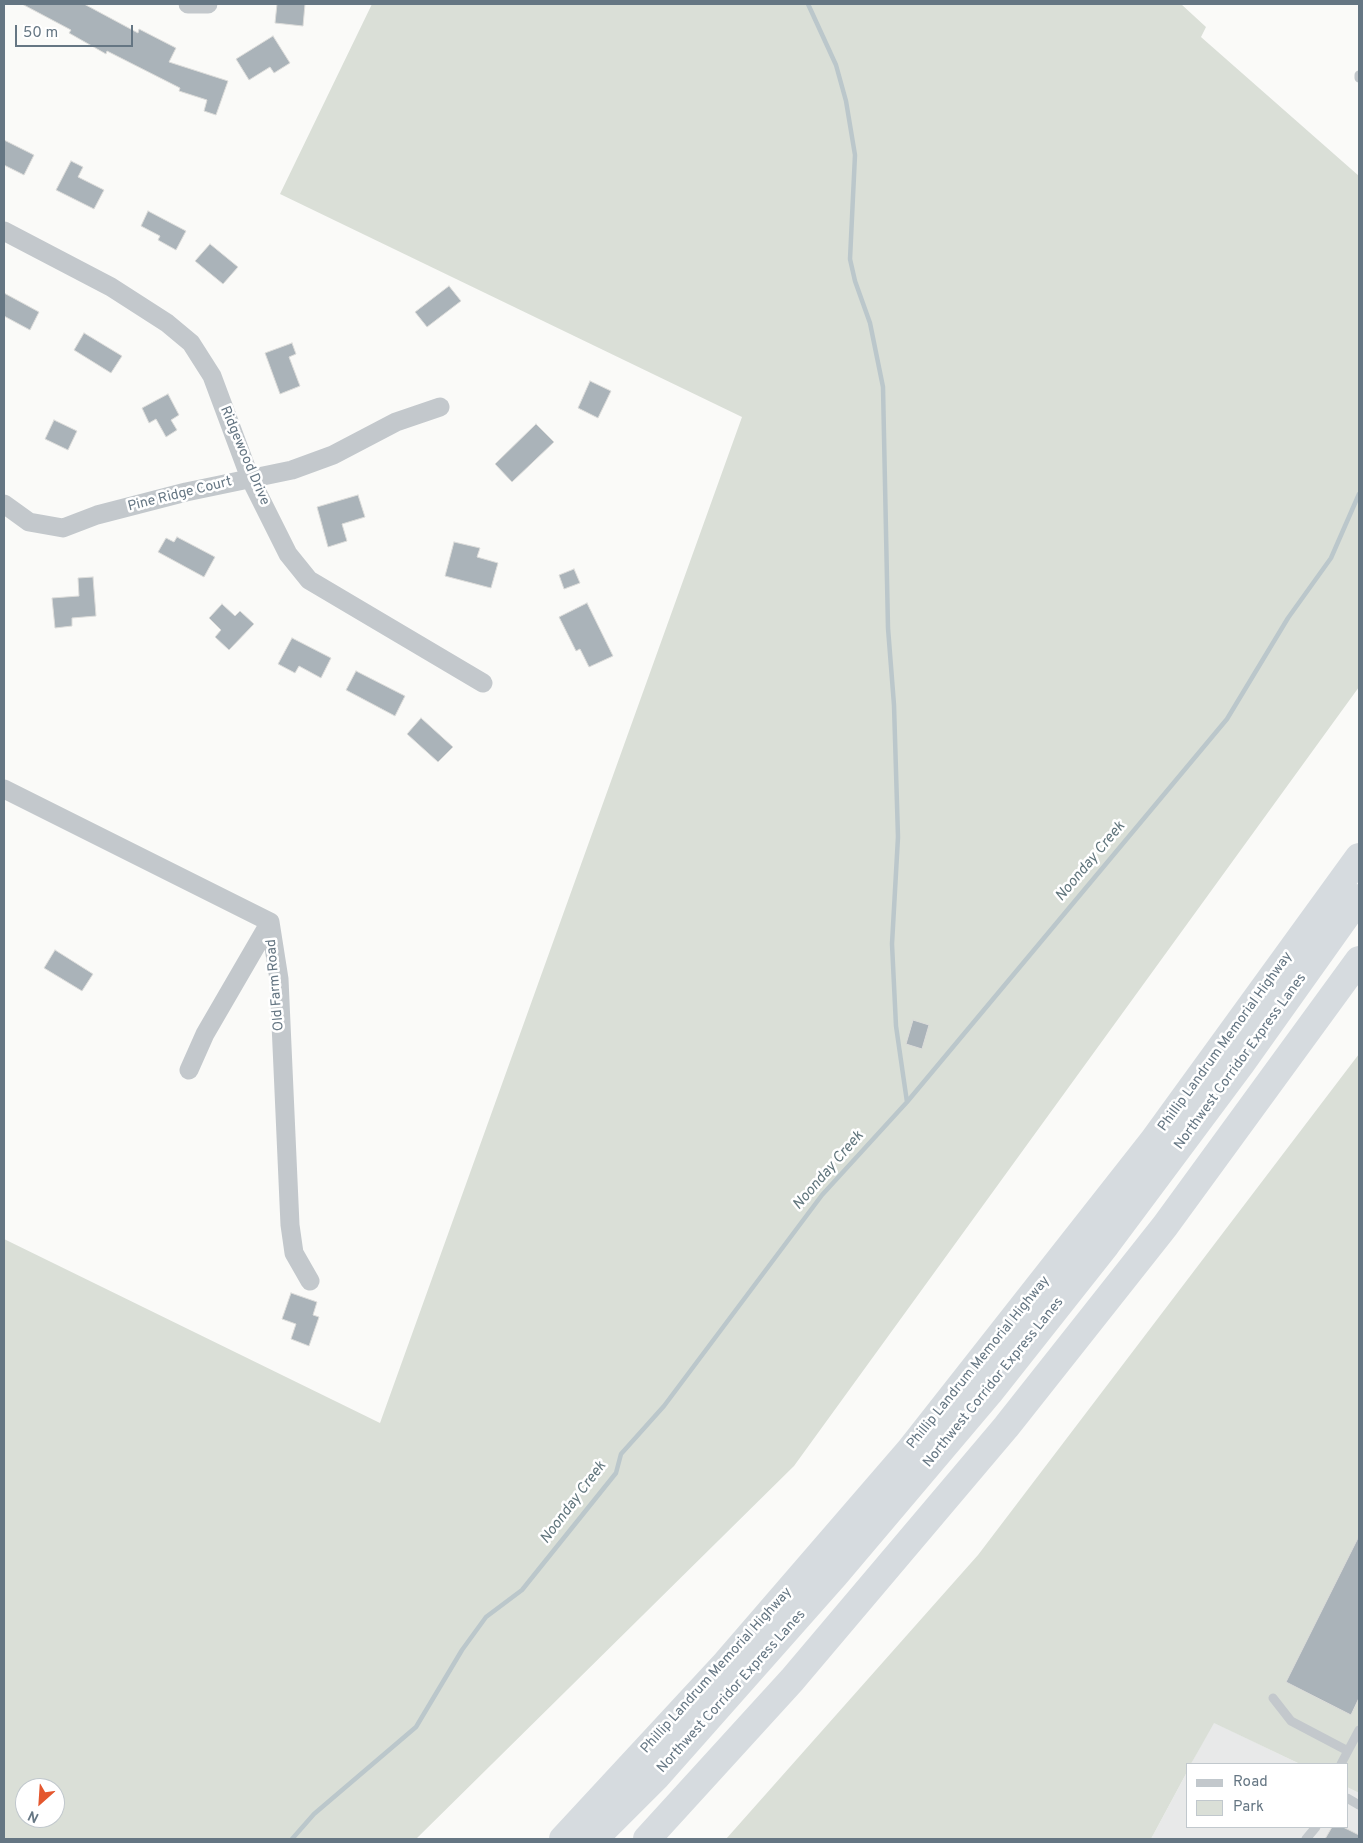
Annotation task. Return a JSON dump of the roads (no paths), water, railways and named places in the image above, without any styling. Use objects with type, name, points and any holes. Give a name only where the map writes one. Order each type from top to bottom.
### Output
[{"type":"highway","name":"Phillip Landrum Memorial Highway","points":[[563,1839],[732,1656],[916,1443],[1159,1133],[1359,857]]},
{"type":"highway","name":"Northwest Corridor Express Lanes","points":[[594,1839],[657,1776],[836,1575],[989,1393],[1106,1245],[1242,1064],[1359,898]]},
{"type":"highway","points":[[647,1839],[737,1740],[949,1496],[1062,1358],[1165,1226],[1359,960]]},
{"type":"highway","points":[[656,1839],[737,1740]]},
{"type":"street","points":[[188,4],[208,4]]},
{"type":"street","name":"Ridgewood Drive","points":[[4,231],[111,287],[167,323],[191,343],[212,376],[250,478],[288,554],[309,580],[483,683]]},
{"type":"street","name":"Pine Ridge Court","points":[[4,504],[29,522],[63,528],[97,515],[250,478],[292,470],[333,455],[396,422],[440,407]]},
{"type":"street","name":"Old Farm Road","points":[[4,789],[270,922],[278,979],[290,1225],[294,1253],[310,1281]]},
{"type":"street","points":[[189,1070],[205,1034],[270,922]]},
{"type":"lane","points":[[1273,1698],[1291,1720],[1348,1751]]},
{"type":"lane","points":[[1342,1763],[1359,1730]]},
{"type":"lane","points":[[1348,1799],[1359,1805]]},
{"type":"lane","points":[[1306,1839],[1315,1828]]},
{"type":"waterway","points":[[808,4],[836,65],[846,101],[855,155],[850,259],[855,281],[870,323],[883,387],[888,628],[894,705],[898,837],[892,944],[896,1026],[907,1102]]},
{"type":"waterway","name":"Noonday Creek","points":[[292,1839],[314,1814],[416,1727],[462,1650],[486,1617],[522,1590],[616,1473],[621,1454],[664,1406],[822,1195],[907,1102],[1227,719],[1288,618],[1331,558],[1359,494]]}]
